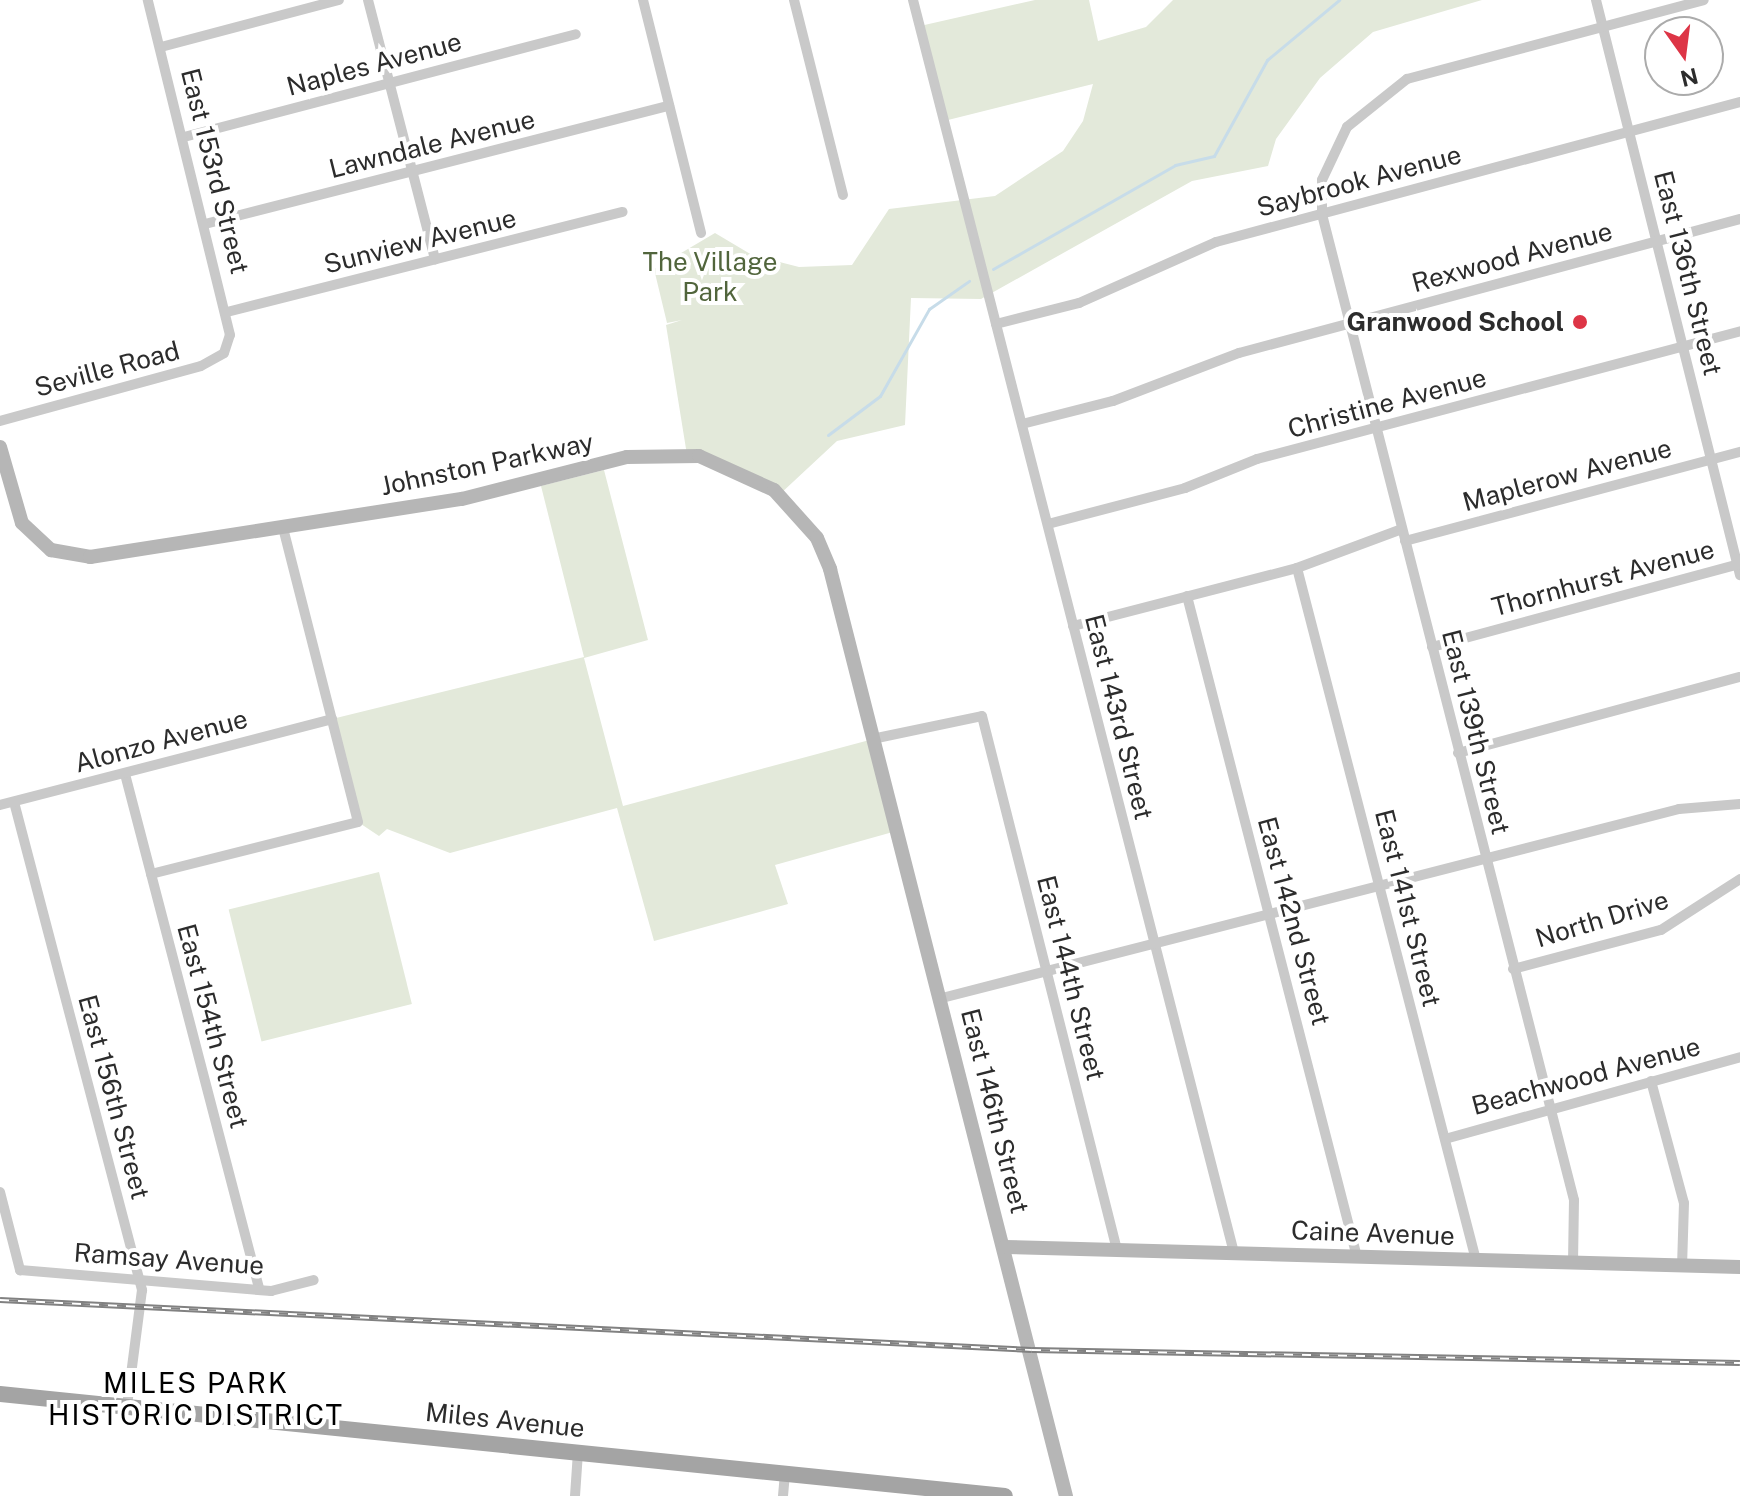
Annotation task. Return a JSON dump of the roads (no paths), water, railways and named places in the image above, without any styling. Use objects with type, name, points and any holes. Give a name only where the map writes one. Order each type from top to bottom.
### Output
[{"type":"main road","name":"Miles Avenue","points":[[0,1394],[578,1452],[956,1494],[1005,1496]]},
{"type":"street","name":"East 153rd Street","points":[[148,0],[227,312],[224,353]]},
{"type":"street","points":[[161,47],[339,0]]},
{"type":"street","points":[[368,0],[435,260]]},
{"type":"street","points":[[643,0],[701,233]]},
{"type":"street","points":[[794,0],[843,195]]},
{"type":"street","name":"East 143rd Street","points":[[913,0],[1234,1253]]},
{"type":"street","name":"East 136th Street","points":[[1596,0],[1739,568]]},
{"type":"street","name":"East 139th Street","points":[[1573,1263],[1574,1200],[1322,214],[1322,180],[1333,151],[1381,95],[1407,79],[1704,0]]},
{"type":"street","name":"Naples Avenue","points":[[184,137],[576,34]]},
{"type":"street","name":"Saybrook Avenue","points":[[996,324],[1079,303],[1216,242],[1740,102]]},
{"type":"street","name":"Lawndale Avenue","points":[[205,224],[669,106]]},
{"type":"street","name":"Sunview Avenue","points":[[227,312],[623,212]]},
{"type":"street","name":"Rexwood Avenue","points":[[1022,424],[1350,324],[1740,219]]},
{"type":"street","name":"Christine Avenue","points":[[1048,524],[1376,430],[1740,331]]},
{"type":"street","name":"Seville Road","points":[[0,421],[201,366],[224,353]]},
{"type":"street","name":"Johnston Parkway","points":[[0,447],[22,523],[67,555],[283,528],[462,499],[627,457],[719,462],[774,490],[817,538],[877,738]]},
{"type":"street","name":"Maplerow Avenue","points":[[1405,541],[1740,452]]},
{"type":"street","points":[[151,874],[358,822],[283,528]]},
{"type":"street","points":[[1073,626],[1297,568],[1352,541],[1402,529]]},
{"type":"street","name":"East 141st Street","points":[[1297,568],[1476,1260]]},
{"type":"street","name":"Thornhurst Avenue","points":[[1432,647],[1739,568]]},
{"type":"street","name":"East 142nd Street","points":[[1187,596],[1357,1257]]},
{"type":"street","points":[[1458,753],[1740,677]]},
{"type":"street","name":"East 144th Street","points":[[877,738],[982,716],[1117,1250]]},
{"type":"street","name":"Alonzo Avenue","points":[[0,805],[332,719]]},
{"type":"street","name":"East 146th Street","points":[[877,738],[1066,1496]]},
{"type":"street","name":"East 154th Street","points":[[125,774],[259,1288]]},
{"type":"street","name":"East 156th Street","points":[[14,802],[139,1279],[127,1406]]},
{"type":"street","points":[[942,998],[1486,861],[1679,809],[1740,804]]},
{"type":"street","name":"North Drive","points":[[1513,969],[1661,930],[1740,879]]},
{"type":"street","name":"Beachwood Avenue","points":[[1445,1139],[1740,1057]]},
{"type":"street","points":[[1651,1081],[1684,1203],[1682,1266]]},
{"type":"street","name":"Ramsay Avenue","points":[[0,1192],[20,1270],[259,1288],[314,1280]]},
{"type":"street","name":"Caine Avenue","points":[[1005,1247],[1740,1267]]},
{"type":"street","points":[[575,1496],[578,1452]]},
{"type":"street","points":[[783,1496],[785,1475]]},
{"type":"waterway","points":[[993,269],[1175,165],[1214,156],[1267,60],[1339,0]]},
{"type":"waterway","points":[[828,435],[880,396],[929,309],[969,281]]},
{"type":"railway","points":[[0,1300],[1032,1350],[1740,1363]]},
{"type":"place","name":"Granwood School","points":[[1580,322]]},
{"type":"district","name":"MILES PARK HISTORIC DISTRICT","points":[[196,1399]]},
{"type":"park label","name":"The Village Park","points":[[710,277]]}]
